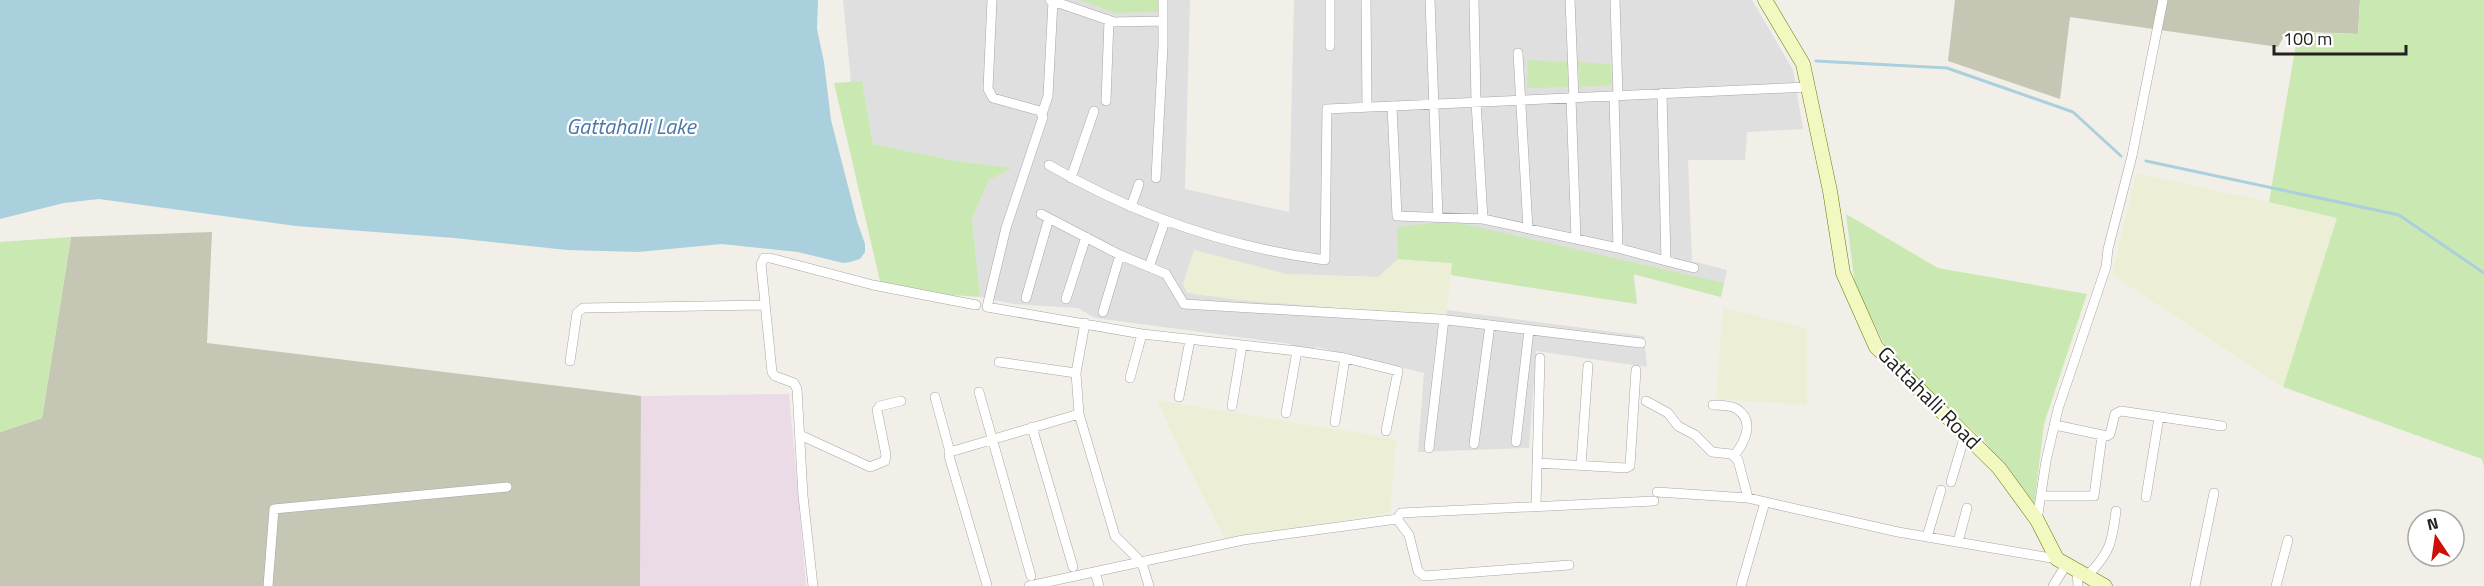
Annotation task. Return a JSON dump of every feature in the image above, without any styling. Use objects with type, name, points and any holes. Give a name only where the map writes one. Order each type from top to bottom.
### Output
[{"type":"main road","name":"Gattahalli Road","points":[[1765,0],[1803,64],[1830,191],[1843,273],[1876,347],[1999,468],[2037,520],[2048,545],[2073,571]]},
{"type":"main road","points":[[2073,571],[2105,586]]},
{"type":"street","points":[[992,0],[989,94],[993,98],[1040,111],[1042,114]]},
{"type":"street","points":[[1164,21],[1109,20],[1052,0],[1048,96],[1006,228],[987,307],[1142,334],[1346,358],[1398,371],[1386,431]]},
{"type":"street","points":[[1156,178],[1164,21],[1163,0]]},
{"type":"street","points":[[1330,0],[1330,46]]},
{"type":"street","points":[[1366,0],[1367,107]]},
{"type":"street","points":[[1430,0],[1438,217]]},
{"type":"street","points":[[1474,0],[1476,102],[1483,219]]},
{"type":"street","points":[[1570,0],[1576,239]]},
{"type":"street","points":[[1615,0],[1618,249]]},
{"type":"street","points":[[2037,520],[2046,461],[2055,425],[2106,267],[2132,156],[2163,0]]},
{"type":"street","points":[[1106,101],[1109,20]]},
{"type":"street","points":[[1518,53],[1528,229]]},
{"type":"street","points":[[1049,165],[1131,207],[1165,221],[1241,245],[1324,260],[1327,109],[1808,87]]},
{"type":"street","points":[[1662,93],[1666,261]]},
{"type":"street","points":[[1392,106],[1398,216],[1483,219],[1694,268]]},
{"type":"street","points":[[1071,178],[1094,111]]},
{"type":"street","points":[[1131,207],[1139,184]]},
{"type":"street","points":[[1026,298],[1045,216],[1120,255],[1166,274],[1184,304],[1444,319],[1641,343]]},
{"type":"street","points":[[1149,267],[1165,221]]},
{"type":"street","points":[[1066,299],[1086,237]]},
{"type":"street","points":[[1103,312],[1120,255]]},
{"type":"street","points":[[813,586],[803,496],[797,389],[790,381],[775,376],[770,366],[761,264],[764,258],[873,285],[976,305]]},
{"type":"street","points":[[570,361],[577,313],[583,308],[764,305]]},
{"type":"street","points":[[1429,448],[1444,319]]},
{"type":"street","points":[[1085,323],[1076,374],[1079,414],[1115,536],[1142,563],[1149,586]]},
{"type":"street","points":[[1474,444],[1490,325]]},
{"type":"street","points":[[1516,442],[1529,330]]},
{"type":"street","points":[[1130,378],[1142,334]]},
{"type":"street","points":[[1179,398],[1190,340]]},
{"type":"street","points":[[1232,406],[1242,345]]},
{"type":"street","points":[[1286,413],[1297,351]]},
{"type":"street","points":[[1335,422],[1346,358]]},
{"type":"street","points":[[1536,506],[1540,358]]},
{"type":"street","points":[[999,362],[1076,374]]},
{"type":"street","points":[[1581,465],[1588,366]]},
{"type":"street","points":[[1537,463],[1626,468],[1630,466],[1636,370]]},
{"type":"street","points":[[979,392],[1030,581],[1046,584],[1243,540],[1397,519],[1401,513],[1406,512],[1536,506],[1655,497],[1748,498],[1958,542],[2073,571]]},
{"type":"street","points":[[935,397],[950,452],[949,456],[987,585]]},
{"type":"street","points":[[800,435],[870,467],[875,467],[885,461],[886,455],[877,410],[880,406],[901,401]]},
{"type":"street","points":[[1646,401],[1668,413],[1678,426],[1695,435],[1712,452],[1734,456],[1738,460],[1748,498]]},
{"type":"street","points":[[1713,405],[1738,409],[1743,416],[1748,434],[1734,456]]},
{"type":"street","points":[[2055,425],[2102,436],[2110,434],[2115,414],[2121,411],[2222,426]]},
{"type":"street","points":[[950,452],[1079,414]]},
{"type":"street","points":[[2146,497],[2159,417]]},
{"type":"street","points":[[1032,427],[1073,567]]},
{"type":"street","points":[[1951,482],[1965,435]]},
{"type":"street","points":[[2042,496],[2094,496],[2102,436]]},
{"type":"street","points":[[268,586],[274,509],[507,488]]},
{"type":"street","points":[[1927,537],[1941,490]]},
{"type":"street","points":[[2195,586],[2214,493]]},
{"type":"street","points":[[1741,586],[1765,502]]},
{"type":"street","points":[[1958,542],[1967,508]]},
{"type":"street","points":[[2053,586],[2073,571],[2106,555],[2113,534],[2116,511]]},
{"type":"street","points":[[1397,519],[1409,535],[1418,571],[1424,576],[1569,565]]},
{"type":"street","points":[[2276,586],[2288,540]]},
{"type":"street","points":[[1095,572],[1098,586]]},
{"type":"shaded area","points":[[843,0],[1190,0],[1185,189],[1289,212],[1294,0],[1752,0],[1793,70],[1803,129],[1747,132],[1745,160],[1688,160],[1692,261],[1727,270],[1721,297],[1634,274],[1637,304],[1451,275],[1452,263],[1378,277],[1286,274],[1194,250],[1446,316],[1447,310],[1644,336],[1647,367],[1536,351],[1529,448],[1418,452],[1424,373],[1316,347],[1311,349],[1293,347],[1291,344],[1095,318],[1078,308],[1013,304],[980,297],[972,219],[989,180],[1011,168],[957,161],[873,144],[862,82],[851,82]]},
{"type":"shaded area","points":[[1955,0],[2360,0],[2358,34],[2287,31],[2278,47],[2070,17],[2060,99],[1948,61]]},
{"type":"shaded area","points":[[2136,173],[2338,217],[2283,387],[2112,275]]},
{"type":"shaded area","points":[[212,232],[207,343],[641,396],[640,586],[0,586],[0,432],[42,418],[71,237]]},
{"type":"shaded area","points":[[1194,250],[1286,274],[1378,277],[1398,259],[1452,263],[1446,317],[1239,300],[1187,293],[1183,284]]},
{"type":"shaded area","points":[[1723,308],[1807,328],[1807,405],[1716,399]]},
{"type":"shaded area","points":[[789,394],[806,586],[640,586],[641,396]]},
{"type":"shaded area","points":[[1157,400],[1396,439],[1390,513],[1225,539],[1177,445]]},
{"type":"green space","points":[[1080,0],[1158,0],[1158,12],[1115,13]]},
{"type":"green space","points":[[2360,0],[2484,0],[2484,467],[2482,459],[2283,387],[2337,218],[2269,202],[2298,32],[2358,34]]},
{"type":"green space","points":[[1528,60],[1568,62],[1569,87],[1527,88]]},
{"type":"green space","points":[[1578,62],[1611,64],[1611,85],[1580,87]]},
{"type":"green space","points":[[862,81],[873,144],[957,161],[1012,168],[989,180],[972,219],[980,297],[882,290],[834,83]]},
{"type":"green space","points":[[1846,214],[1938,268],[2087,294],[2044,424],[2034,507],[1984,441],[1888,352],[1855,285]]},
{"type":"green space","points":[[1451,221],[1724,283],[1721,297],[1633,274],[1637,304],[1451,275],[1452,263],[1398,259],[1397,227]]},
{"type":"green space","points":[[71,237],[42,418],[0,432],[0,242]]},
{"type":"water","name":"Gattahalli Lake","points":[[0,0],[818,0],[817,29],[824,62],[831,120],[865,244],[865,252],[860,259],[843,263],[798,252],[722,244],[638,252],[567,250],[454,238],[296,226],[99,199],[64,203],[0,219]]},
{"type":"waterway","points":[[1816,61],[1947,68],[2073,112],[2121,156]]},
{"type":"waterway","points":[[2146,161],[2399,215],[2484,273]]}]
